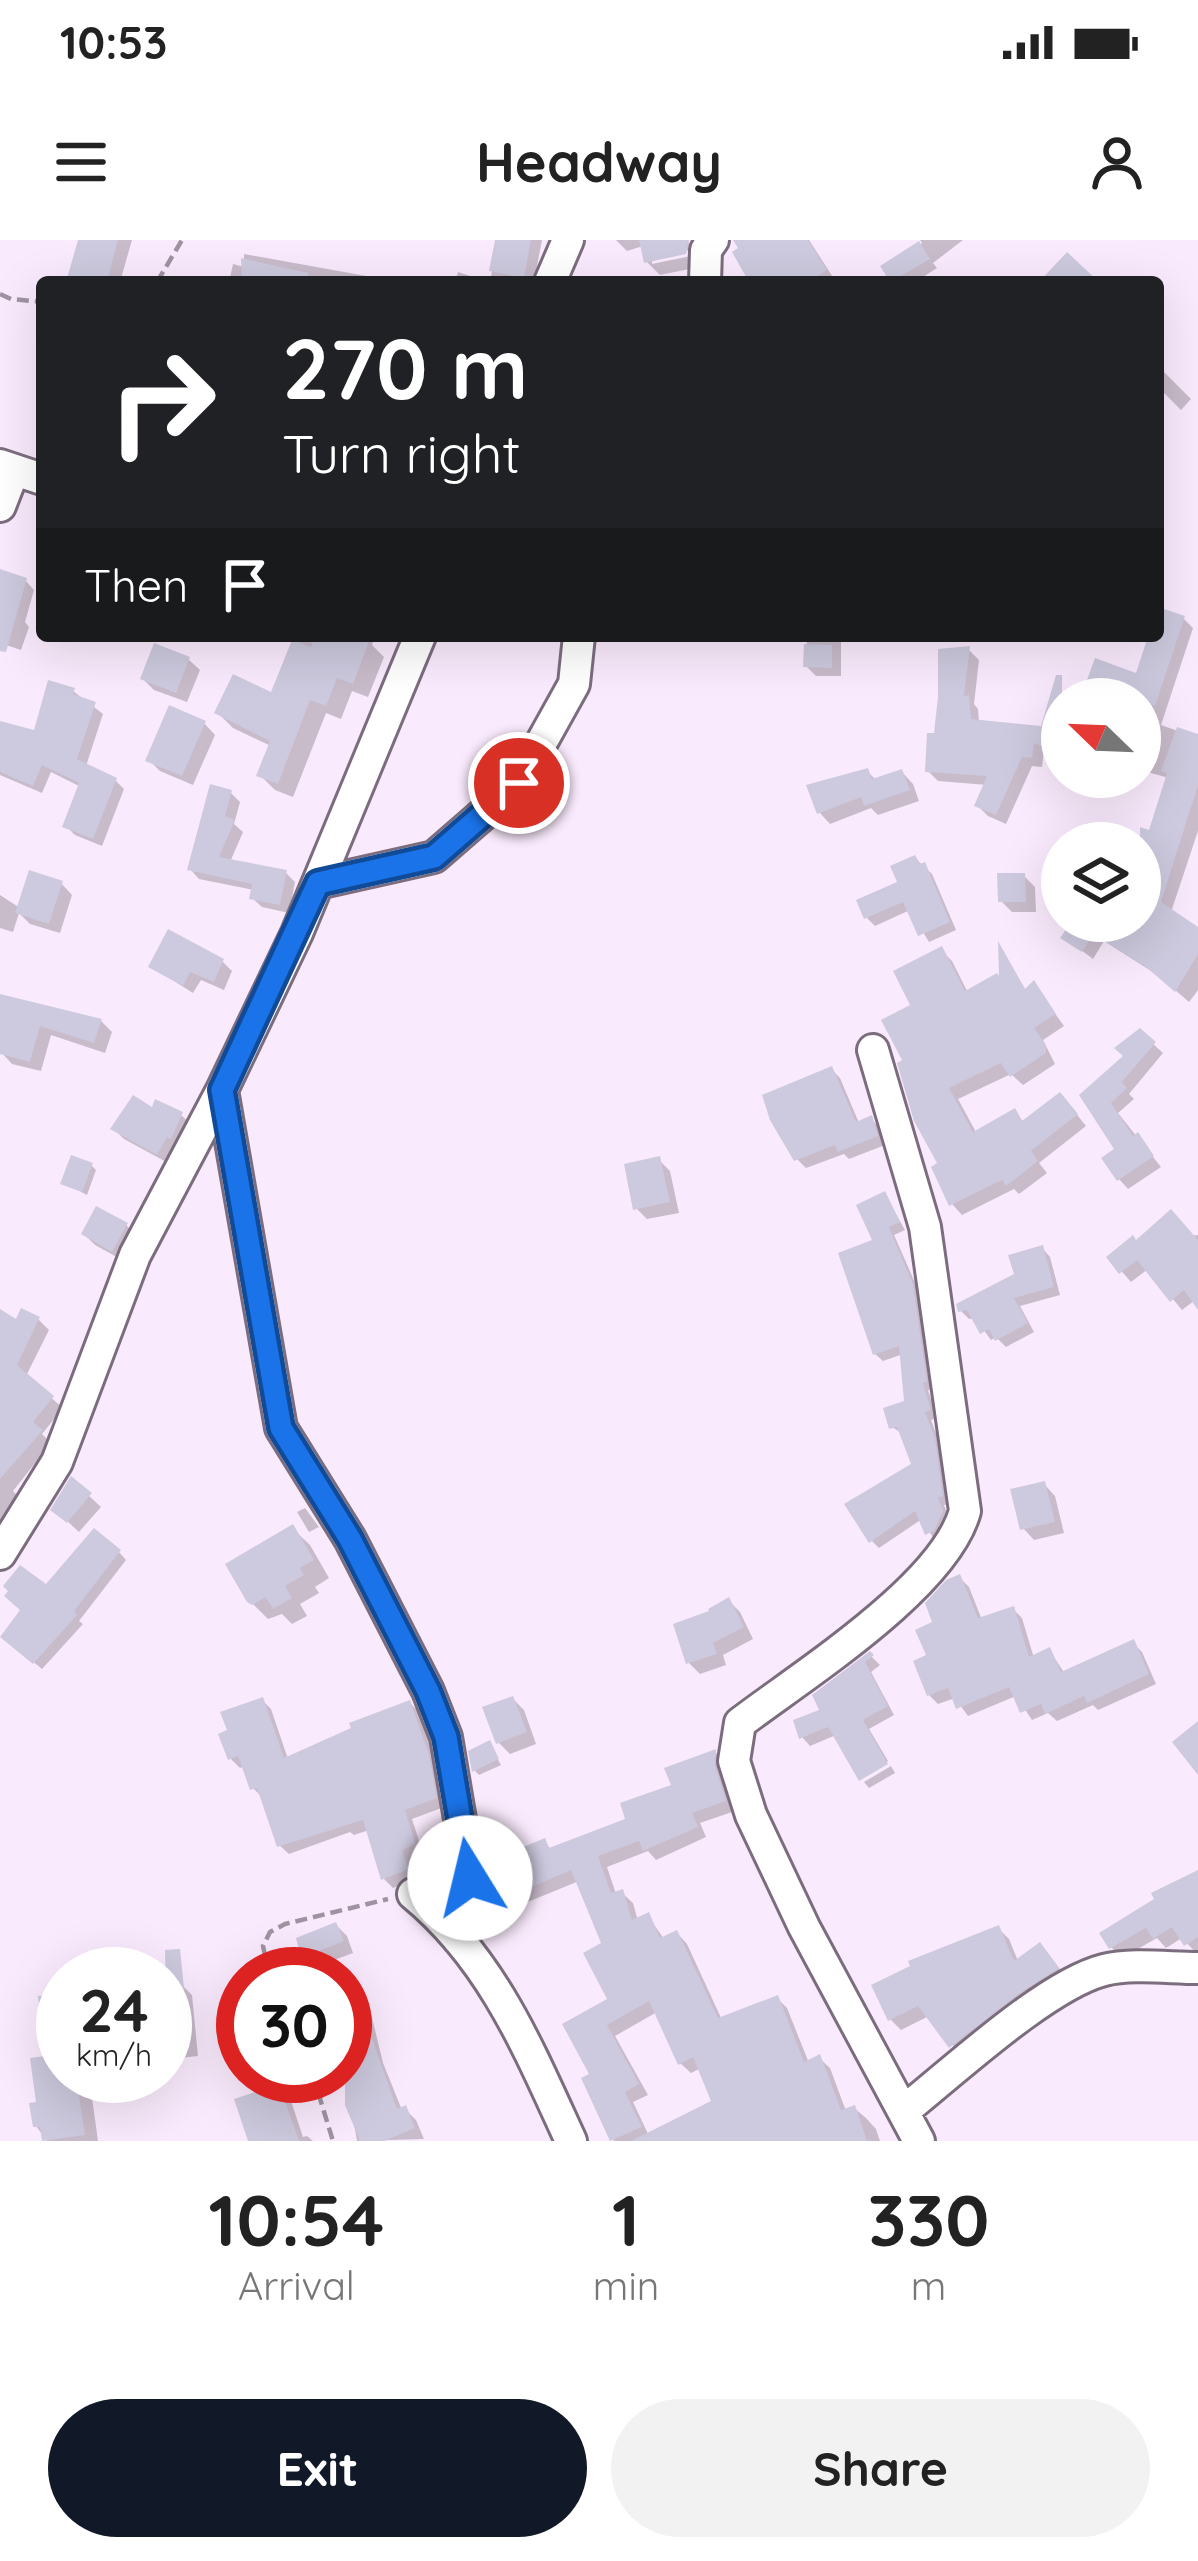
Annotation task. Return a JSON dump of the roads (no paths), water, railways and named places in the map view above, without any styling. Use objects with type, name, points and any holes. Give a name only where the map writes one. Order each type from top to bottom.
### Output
[{"type":"street","points":[[553,276],[568,240]]},
{"type":"street","points":[[705,276],[706,250],[712,240]]},
{"type":"street","points":[[0,506],[19,471]]},
{"type":"street","points":[[0,1554],[57,1462],[134,1255],[222,1090],[318,883],[418,642]]},
{"type":"street","points":[[318,883],[434,857],[519,783],[574,684],[578,642]]},
{"type":"street","points":[[873,1050],[925,1227],[965,1511],[953,1541],[904,1597],[740,1723],[734,1761],[751,1815],[804,1928],[919,2141]]},
{"type":"street","points":[[222,1090],[281,1428],[350,1539],[428,1691],[446,1737],[470,1878],[458,1939]]},
{"type":"street","points":[[413,1894],[482,1965],[513,2014],[572,2141]]},
{"type":"street","points":[[904,2110],[1080,1978],[1108,1969],[1198,1968]]}]
